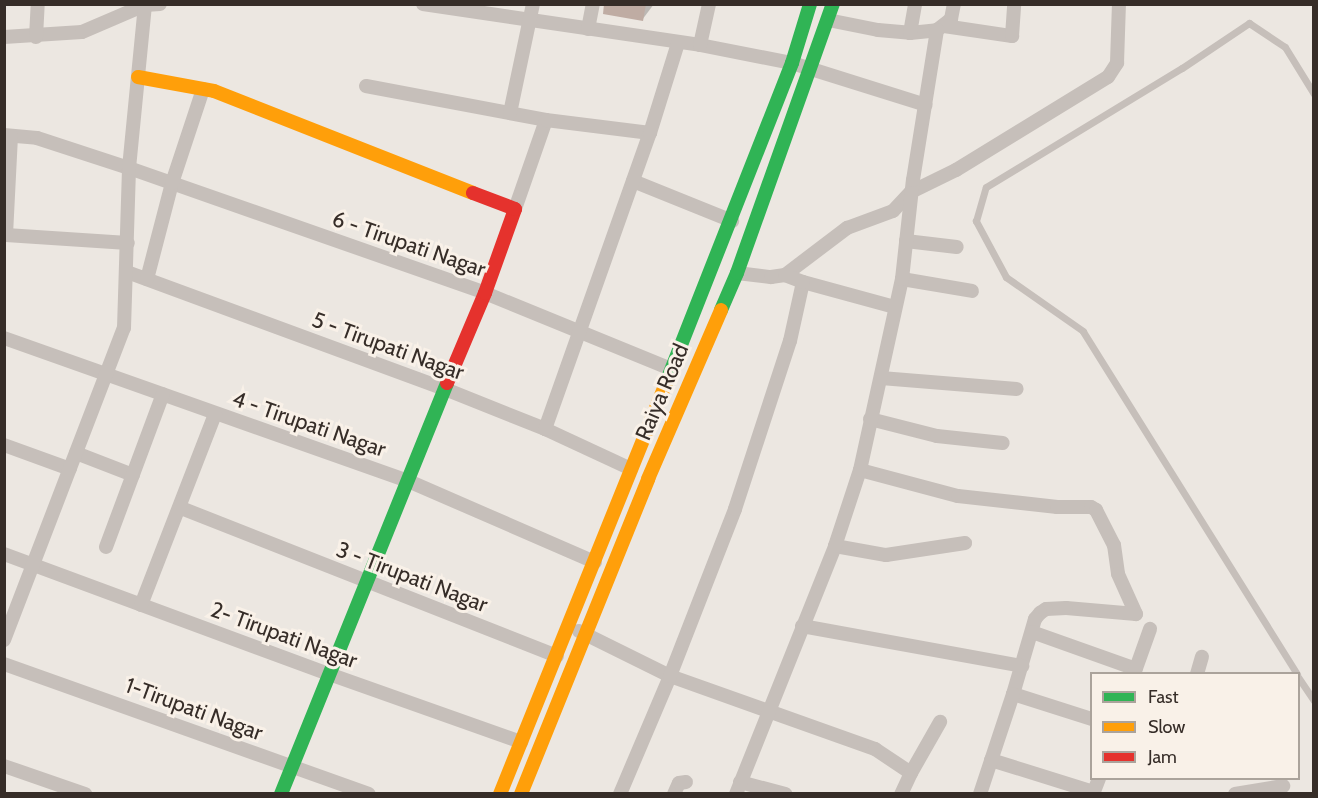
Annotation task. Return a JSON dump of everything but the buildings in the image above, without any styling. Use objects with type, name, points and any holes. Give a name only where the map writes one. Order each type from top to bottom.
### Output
[{"type":"street","points":[[36,37],[38,4]]},
{"type":"street","points":[[4,37],[36,37],[82,32],[145,5],[160,4]]},
{"type":"street","points":[[423,4],[700,45],[792,63],[926,105]]},
{"type":"street","points":[[510,113],[533,4]]},
{"type":"street","points":[[588,29],[593,4]]},
{"type":"street","points":[[700,45],[709,4]]},
{"type":"street","name":"Raiya Road","points":[[500,794],[732,221],[792,63],[810,4]]},
{"type":"street","name":"Raiya Road","points":[[521,794],[648,479],[737,273],[812,70],[833,4]]},
{"type":"street","points":[[910,33],[915,4]]},
{"type":"street","points":[[785,794],[738,788],[835,546],[860,470],[902,279],[911,192],[941,28],[951,19],[954,4]]},
{"type":"street","points":[[828,20],[878,30],[910,33],[941,28],[1012,36],[1014,4]]},
{"type":"street","points":[[737,273],[771,277],[785,275],[847,228],[893,212],[911,192],[956,170],[1108,77],[1117,63],[1119,4]]},
{"type":"street","points":[[4,640],[124,328],[128,272],[129,168],[145,5]]},
{"type":"street","points":[[545,429],[577,333],[650,134],[678,43]]},
{"type":"street","points":[[138,77],[214,91],[515,209]]},
{"type":"street","points":[[366,86],[546,120],[650,134]]},
{"type":"street","points":[[147,279],[172,183],[203,89]]},
{"type":"street","points":[[281,794],[368,583],[406,480],[484,293],[546,120]]},
{"type":"street","points":[[8,136],[6,235],[128,243]]},
{"type":"street","name":"6 - Tirupati Nagar","points":[[8,136],[38,138],[172,183],[484,293],[577,333],[671,369]]},
{"type":"street","points":[[633,181],[732,221]]},
{"type":"street","points":[[906,241],[957,247]]},
{"type":"street","name":"5 - Tirupati Nagar","points":[[128,272],[445,389],[545,429],[631,469]]},
{"type":"street","points":[[785,275],[895,308]]},
{"type":"street","points":[[902,279],[972,291]]},
{"type":"street","points":[[620,794],[670,676],[735,509],[790,341],[803,282]]},
{"type":"street","name":"4 - Tirupati Nagar","points":[[4,338],[406,480],[595,562]]},
{"type":"street","points":[[881,378],[1017,389]]},
{"type":"street","points":[[106,547],[163,394]]},
{"type":"street","points":[[141,605],[215,414]]},
{"type":"street","points":[[870,419],[937,436],[1003,443]]},
{"type":"street","points":[[4,445],[70,469]]},
{"type":"street","points":[[76,453],[133,475]]},
{"type":"street","points":[[860,470],[958,496],[1057,507],[1091,507],[1096,510],[1114,545],[1118,574],[1136,614],[1066,608],[1046,609],[1035,619],[980,794]]},
{"type":"street","name":"3 - Tirupati Nagar","points":[[180,508],[557,656]]},
{"type":"street","points":[[835,546],[886,555],[965,543]]},
{"type":"street","name":"2- Tirupati Nagar","points":[[4,554],[521,742]]},
{"type":"street","points":[[802,626],[1022,666]]},
{"type":"street","points":[[569,627],[670,676],[767,713],[875,750],[911,773]]},
{"type":"street","points":[[1032,632],[1135,671],[1150,629]]},
{"type":"street","points":[[1198,672],[1202,657]]},
{"type":"street","name":"1-Tirupati Nagar","points":[[4,664],[369,794]]},
{"type":"street","points":[[1013,694],[1090,718]]},
{"type":"street","points":[[901,794],[940,722]]},
{"type":"street","points":[[991,760],[1095,788]]},
{"type":"street","points":[[4,766],[85,794]]},
{"type":"street","points":[[674,794],[680,783],[686,782]]},
{"type":"street","points":[[1235,794],[1283,786]]},
{"type":"lane","points":[[1296,672],[1083,331],[1006,277],[976,221],[986,187],[1182,68],[1249,23],[1285,47],[1314,94]]},
{"type":"lane","points":[[1300,678],[1314,700]]},
{"type":"traffic: fast","points":[[666,383],[792,63],[810,4]]},
{"type":"traffic: fast","points":[[721,310],[737,273],[833,4]]},
{"type":"traffic: fast","points":[[281,794],[447,383]]},
{"type":"traffic: slow","points":[[138,77],[214,91],[473,193]]},
{"type":"traffic: slow","points":[[521,794],[648,479],[721,310]]},
{"type":"traffic: slow","points":[[500,794],[666,383]]},
{"type":"traffic: jam","points":[[447,383],[485,293],[515,209],[473,193]]}]
